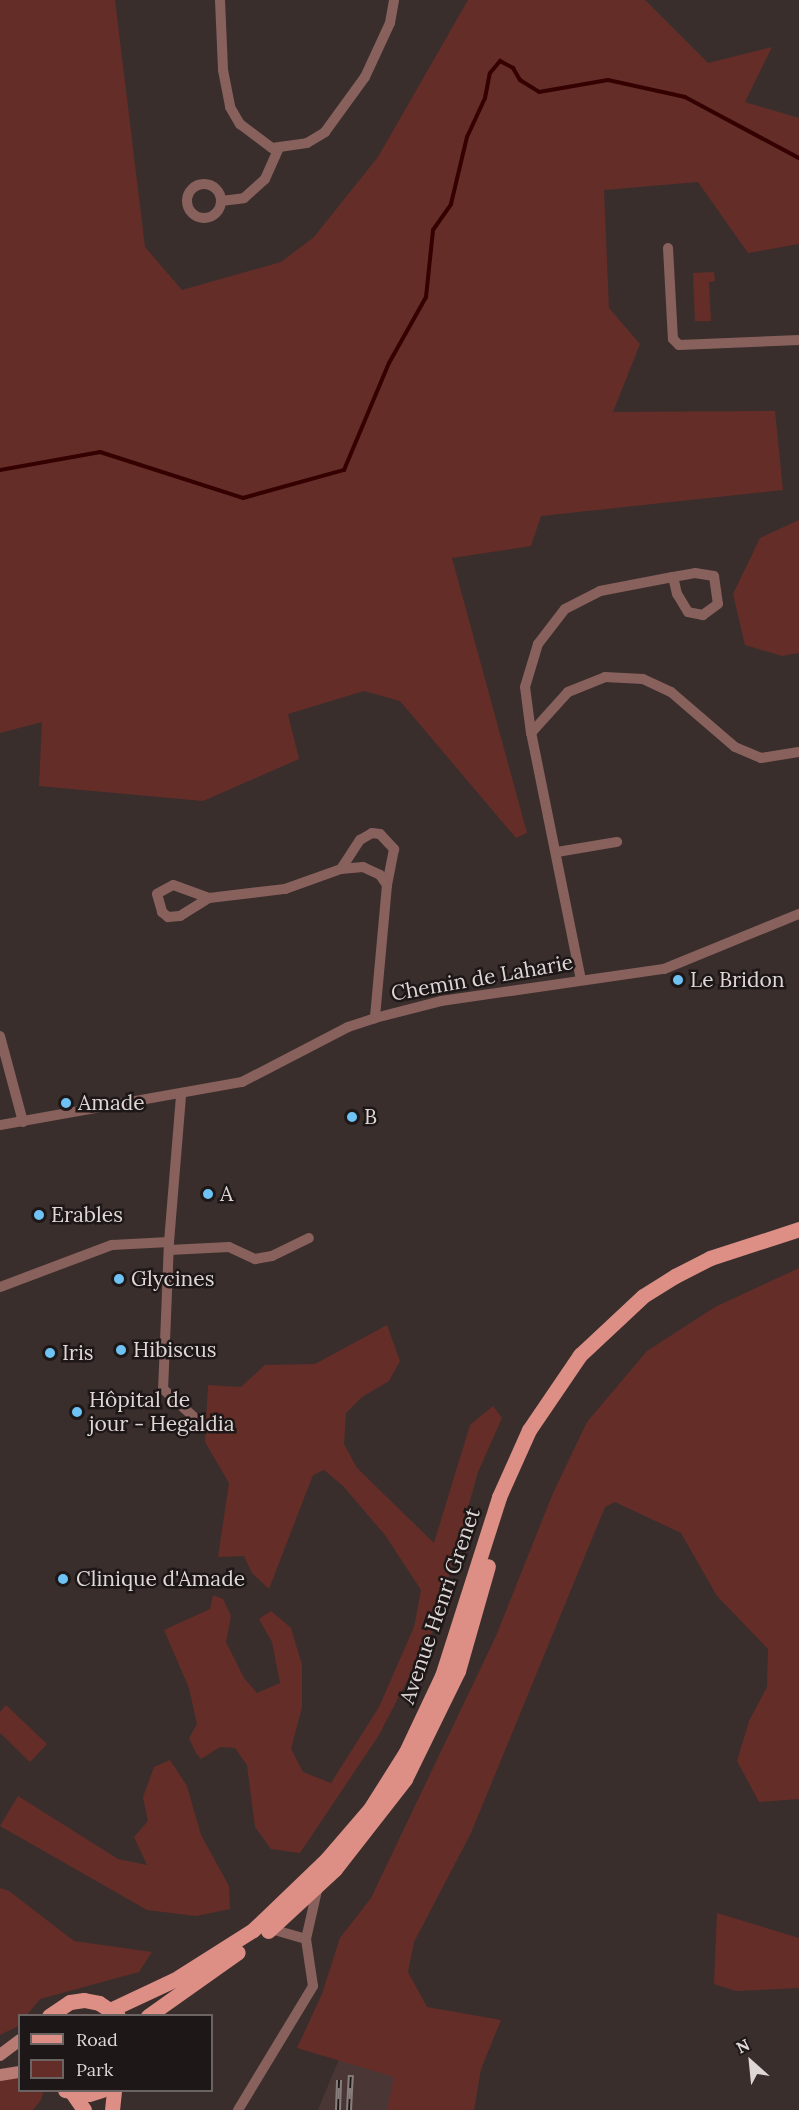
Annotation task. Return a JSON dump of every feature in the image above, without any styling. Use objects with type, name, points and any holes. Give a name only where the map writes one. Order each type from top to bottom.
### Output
[{"type":"main road","name":"Avenue Henri Grenet","points":[[115,2012],[174,1980],[253,1930],[327,1859],[370,1809],[406,1752],[442,1676],[499,1497],[512,1469],[552,1390],[604,1330],[644,1296],[710,1258],[799,1229]]},
{"type":"main road","name":"Avenue Henri Grenet","points":[[151,2014],[271,1929],[318,1886],[359,1841],[405,1779],[440,1713],[458,1671],[508,1495],[512,1469]]},
{"type":"main road","points":[[52,2014],[70,2002],[84,2000],[115,2012]]},
{"type":"main road","points":[[69,2092],[84,2110]]},
{"type":"main road","points":[[112,2110],[114,2092]]},
{"type":"street","points":[[220,0],[223,70],[230,107],[255,138],[272,148],[307,143],[325,132],[365,77],[390,22],[394,0]]},
{"type":"street","points":[[221,201],[244,198],[265,179],[279,148]]},
{"type":"street","points":[[668,248],[673,339],[680,345],[799,340]]},
{"type":"street","points":[[581,981],[557,852],[531,733],[525,687],[538,644],[565,609],[600,591],[673,577],[695,573],[714,576],[718,604],[703,615],[688,612],[673,577]]},
{"type":"street","points":[[531,733],[568,692],[604,677],[644,679],[671,692],[735,747],[761,758],[799,752]]},
{"type":"street","points":[[341,869],[360,840],[372,833],[380,834],[394,849],[387,885],[375,1018]]},
{"type":"street","points":[[557,852],[617,842]]},
{"type":"street","points":[[209,898],[285,889],[341,869],[363,867],[380,875],[387,885]]},
{"type":"street","name":"Chemin de Laharie","points":[[0,1125],[181,1096],[242,1082],[348,1027],[375,1018],[441,1001],[679,965],[799,914]]},
{"type":"street","points":[[0,1036],[23,1122]]},
{"type":"street","points":[[181,1096],[169,1246],[163,1389],[206,1428]]},
{"type":"street","points":[[0,1287],[112,1245],[229,1247],[255,1259],[272,1256],[309,1238]]},
{"type":"street","points":[[238,2110],[313,1986],[306,1939],[318,1886]]},
{"type":"street","points":[[271,1929],[306,1939]]},
{"type":"street","points":[[0,2055],[18,2042]]},
{"type":"street","points":[[0,2075],[18,2072]]},
{"type":"shaded area","points":[[340,2057],[417,2064],[409,2110],[318,2110]]},
{"type":"green space","points":[[0,0],[115,0],[145,247],[182,290],[281,262],[314,237],[378,157],[468,0],[645,0],[708,63],[772,47],[745,102],[799,118],[799,244],[748,253],[698,182],[604,190],[609,308],[640,344],[613,412],[775,411],[783,490],[541,516],[531,546],[452,558],[527,833],[516,838],[400,701],[364,691],[288,714],[299,759],[203,801],[39,786],[42,722],[0,733]]},
{"type":"green space","points":[[714,272],[715,281],[709,282],[711,321],[695,321],[693,273]]},
{"type":"green space","points":[[799,520],[799,653],[782,656],[745,645],[733,594],[760,538]]},
{"type":"green space","points":[[799,1268],[799,1799],[759,1802],[737,1761],[749,1721],[767,1687],[768,1649],[717,1596],[681,1533],[615,1502],[605,1507],[471,1833],[414,1942],[408,1972],[427,2007],[501,2020],[481,2069],[474,2110],[387,2110],[394,2077],[297,2048],[322,1994],[340,1938],[371,1898],[496,1636],[553,1493],[587,1422],[647,1351],[715,1307]]},
{"type":"green space","points":[[387,1325],[400,1361],[389,1381],[362,1397],[346,1413],[344,1444],[357,1468],[434,1543],[470,1425],[493,1406],[502,1418],[478,1472],[434,1629],[379,1735],[300,1853],[271,1849],[255,1827],[247,1765],[235,1748],[220,1747],[201,1759],[196,1753],[189,1738],[197,1724],[189,1688],[164,1630],[210,1609],[213,1595],[223,1599],[231,1616],[226,1642],[244,1678],[257,1693],[280,1683],[272,1642],[259,1619],[271,1611],[291,1628],[302,1665],[302,1707],[291,1749],[303,1772],[331,1783],[379,1707],[414,1627],[421,1590],[385,1535],[343,1486],[324,1470],[313,1475],[269,1589],[252,1573],[244,1556],[218,1557],[229,1483],[205,1442],[208,1385],[241,1387],[265,1365],[315,1364]]},
{"type":"green space","points":[[6,1705],[47,1744],[30,1762],[0,1733],[0,1712]]},
{"type":"green space","points":[[170,1760],[187,1786],[201,1835],[229,1886],[230,1909],[196,1916],[147,1910],[0,1826],[18,1796],[118,1859],[147,1865],[134,1837],[148,1821],[143,1797],[154,1767]]},
{"type":"green space","points":[[0,1888],[9,1891],[74,1941],[152,1952],[139,1972],[40,1999],[28,2014],[18,2014],[18,2026],[0,2035]]},
{"type":"green space","points":[[717,1913],[799,1938],[799,1988],[736,1991],[714,1984]]},
{"type":"green space","points":[[18,2077],[18,2092],[44,2092],[41,2100],[33,2110],[0,2110],[0,2081]]},
{"type":"waterway","points":[[0,470],[100,452],[243,498],[344,470],[389,363],[426,297],[433,230],[451,204],[467,137],[485,98],[490,73],[500,61],[513,68],[520,80],[539,92],[608,80],[685,97],[799,158]]},
{"type":"railway","points":[[349,2110],[351,2075]]},
{"type":"railway","points":[[338,2110],[339,2080]]},
{"type":"place","name":"Le Bridon","points":[[678,980]]},
{"type":"place","name":"Amade","points":[[66,1103]]},
{"type":"place","name":"B","points":[[352,1117]]},
{"type":"place","name":"A","points":[[208,1194]]},
{"type":"place","name":"Erables","points":[[39,1215]]},
{"type":"place","name":"Glycines","points":[[119,1279]]},
{"type":"place","name":"Hibiscus","points":[[121,1350]]},
{"type":"place","name":"Iris","points":[[50,1353]]},
{"type":"place","name":"Hôpital de jour - Hegaldia","points":[[77,1412]]},
{"type":"place","name":"Clinique d'Amade","points":[[63,1579]]}]
